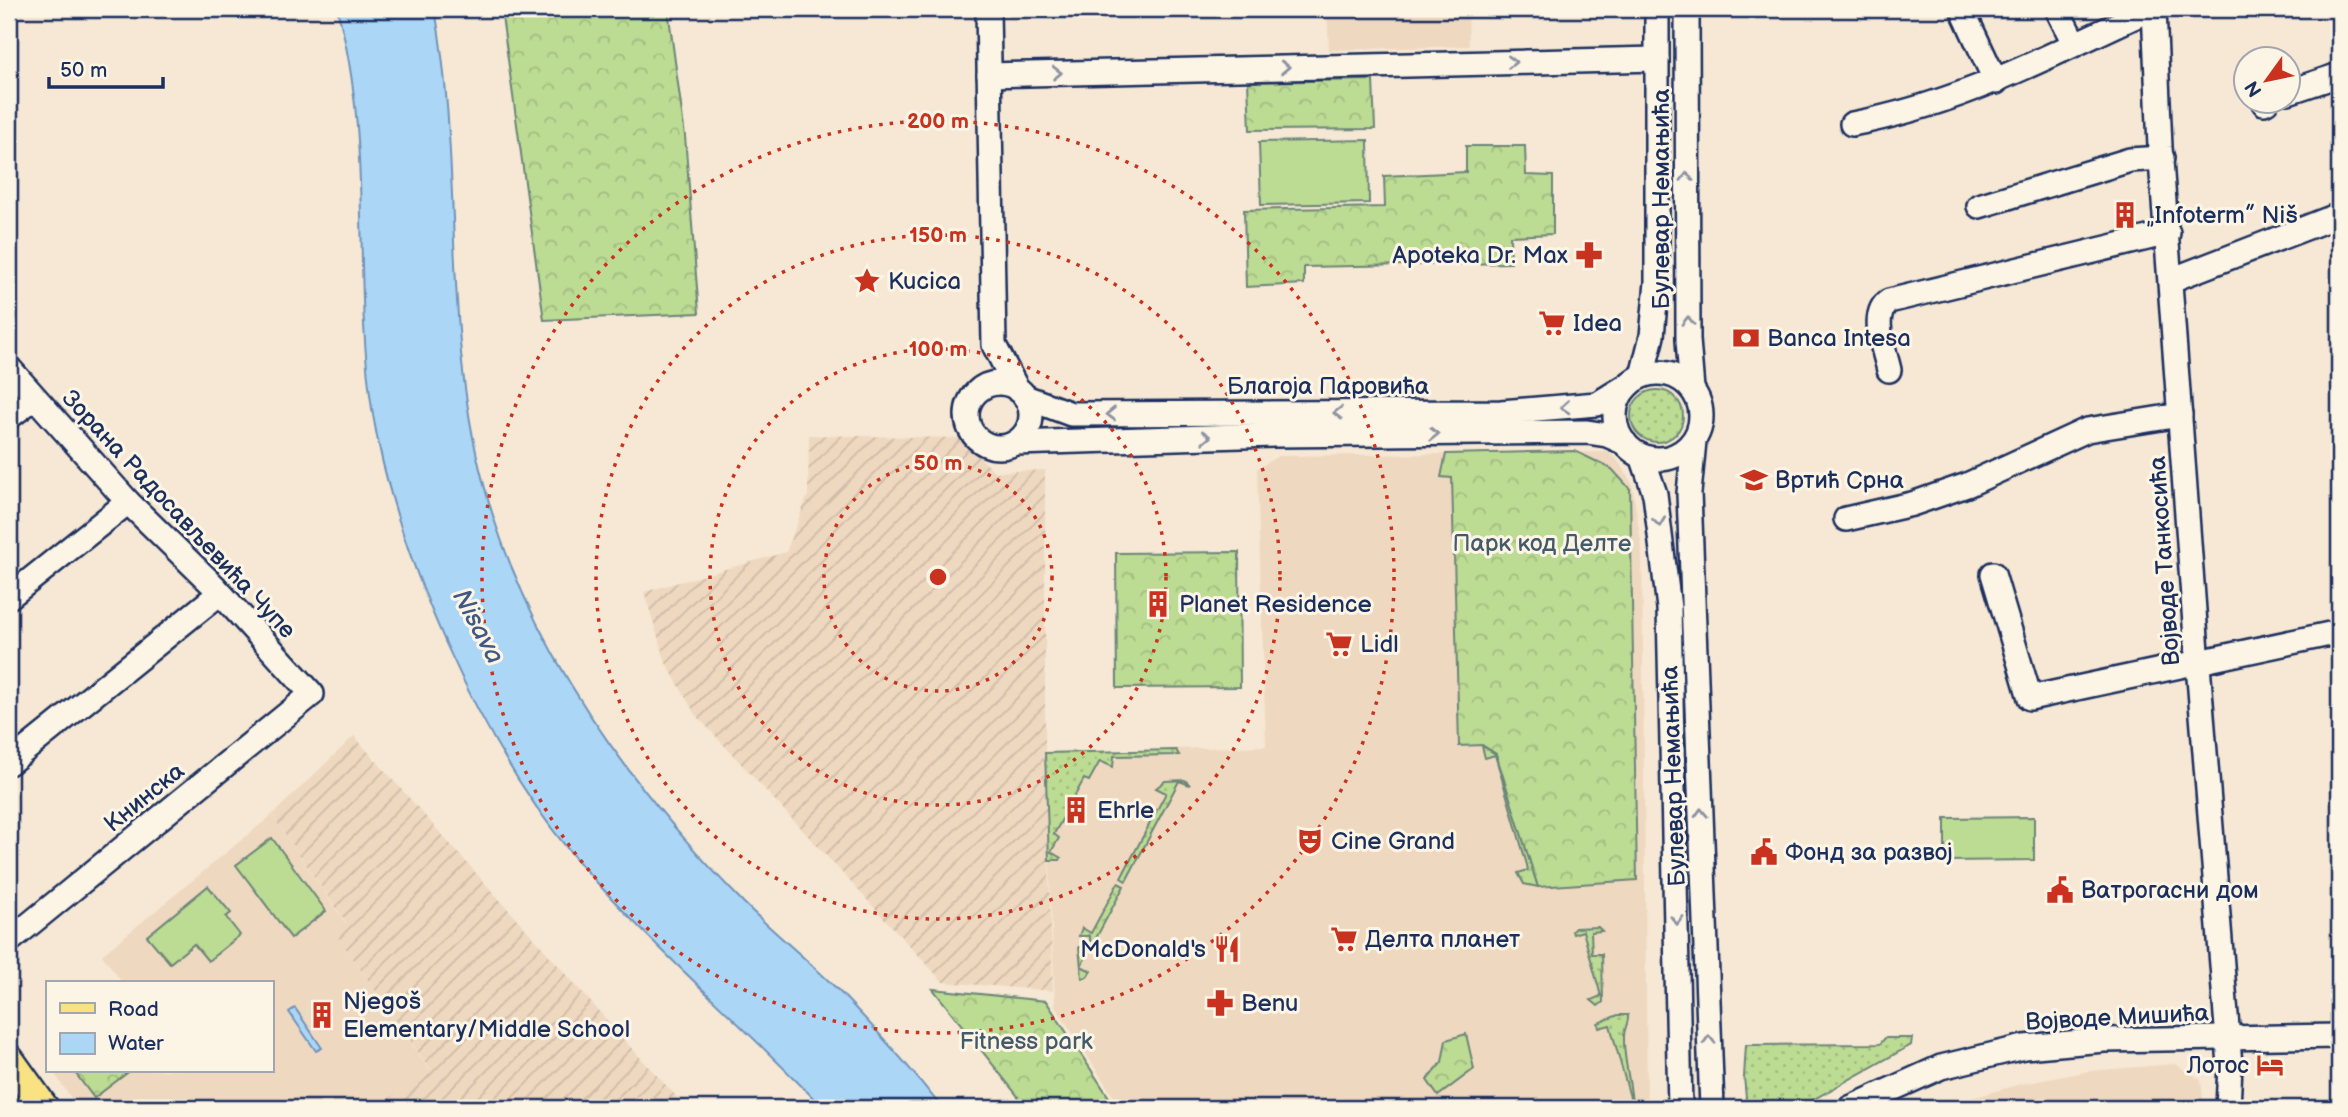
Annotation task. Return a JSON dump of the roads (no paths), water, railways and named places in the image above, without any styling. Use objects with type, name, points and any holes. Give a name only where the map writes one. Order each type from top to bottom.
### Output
[{"type":"main road","points":[[13,1074],[44,1108]]},
{"type":"street","points":[[988,9],[994,345],[968,414],[973,433],[989,445],[1003,447],[1015,443],[1030,422],[1021,393],[994,345]]},
{"type":"street","name":"Булевар Немањића","points":[[1635,381],[1652,336],[1657,282],[1657,9]]},
{"type":"street","name":"Булевар Немањића","points":[[1687,9],[1688,340],[1692,389]]},
{"type":"street","points":[[1962,9],[1996,82]]},
{"type":"street","points":[[2057,9],[2074,43]]},
{"type":"street","points":[[1852,124],[1919,109],[1996,82],[2074,43],[2152,9]]},
{"type":"street","name":"Војводе Танкосића","points":[[2152,9],[2198,665],[2230,1065],[2228,1108]]},
{"type":"street","points":[[989,75],[1657,59]]},
{"type":"street","points":[[2302,87],[2339,75]]},
{"type":"street","points":[[1979,206],[2130,160],[2162,158]]},
{"type":"street","points":[[2171,280],[2339,215]]},
{"type":"street","points":[[1889,370],[1879,318],[1886,303],[2168,233]]},
{"type":"street","name":"Зорана Радосављевића Чупе","points":[[9,368],[128,502],[220,593],[312,694]]},
{"type":"street","points":[[1664,373],[1675,376],[1692,389],[1702,415],[1694,441],[1676,456],[1665,459],[1634,450],[1615,420],[1621,395],[1635,381],[1664,373]]},
{"type":"street","name":"Благоја Паровића","points":[[1021,393],[1071,414],[1501,412],[1597,404],[1635,381]]},
{"type":"street","points":[[977,393],[992,384],[1010,385],[1021,393]]},
{"type":"street","points":[[9,417],[34,398]]},
{"type":"street","points":[[1846,519],[1912,504],[1967,485],[2087,430],[2180,415]]},
{"type":"street","name":"Благоја Паровића","points":[[1015,443],[1274,435],[1587,432],[1607,435],[1634,450]]},
{"type":"street","name":"Булевар Немањића","points":[[1694,441],[1689,493],[1714,1102]]},
{"type":"street","name":"Булевар Немањића","points":[[1634,450],[1655,494],[1669,608],[1680,1108]]},
{"type":"street","points":[[9,597],[128,502]]},
{"type":"street","points":[[1993,574],[2030,698],[2198,665],[2339,632]]},
{"type":"street","points":[[9,763],[220,593]]},
{"type":"street","name":"Книнска","points":[[9,941],[312,694]]},
{"type":"street","name":"Војводе Мишића","points":[[1850,1108],[1941,1067],[2024,1047],[2104,1040],[2339,1036]]},
{"type":"street","name":"Војводе Мишића","points":[[1874,1108],[1905,1085]]},
{"type":"water","name":"Nisava","points":[[337,9],[435,9],[449,127],[457,305],[470,423],[483,481],[502,541],[525,599],[554,655],[586,709],[622,761],[701,858],[744,903],[851,1003],[942,1108],[823,1108],[601,887],[537,808],[504,756],[446,643],[421,583],[383,465],[366,359],[355,108]]},
{"type":"water","points":[[295,1008],[322,1048],[316,1051],[289,1012]]},
{"type":"place","name":"„Infoterm” Niš","points":[[2125,215]]},
{"type":"place","name":"Apoteka Dr. Max","points":[[1589,255]]},
{"type":"place","name":"Kucica","points":[[867,281]]},
{"type":"place","name":"Idea","points":[[1552,323]]},
{"type":"place","name":"Banca Intesa","points":[[1746,338]]},
{"type":"place","name":"Вртић Срна","points":[[1754,480]]},
{"type":"place","name":"Planet Residence","points":[[1158,604]]},
{"type":"place","name":"Lidl","points":[[1339,644]]},
{"type":"place","name":"Ehrle","points":[[1076,810]]},
{"type":"place","name":"Cine Grand","points":[[1310,841]]},
{"type":"place","name":"Фонд за развој","points":[[1764,852]]},
{"type":"place","name":"Ватрогасни дом","points":[[2060,890]]},
{"type":"place","name":"Делта планет","points":[[1344,939]]},
{"type":"place","name":"McDonald's","points":[[1227,949]]},
{"type":"place","name":"Benu","points":[[1220,1003]]},
{"type":"place","name":"Njegoš Elementary/Middle School","points":[[322,1015]]},
{"type":"place","name":"Лотос","points":[[2270,1065]]},
{"type":"park label","name":"Парк код Делте","points":[[1542,543]]},
{"type":"park label","name":"Fitness park","points":[[1026,1041]]}]
